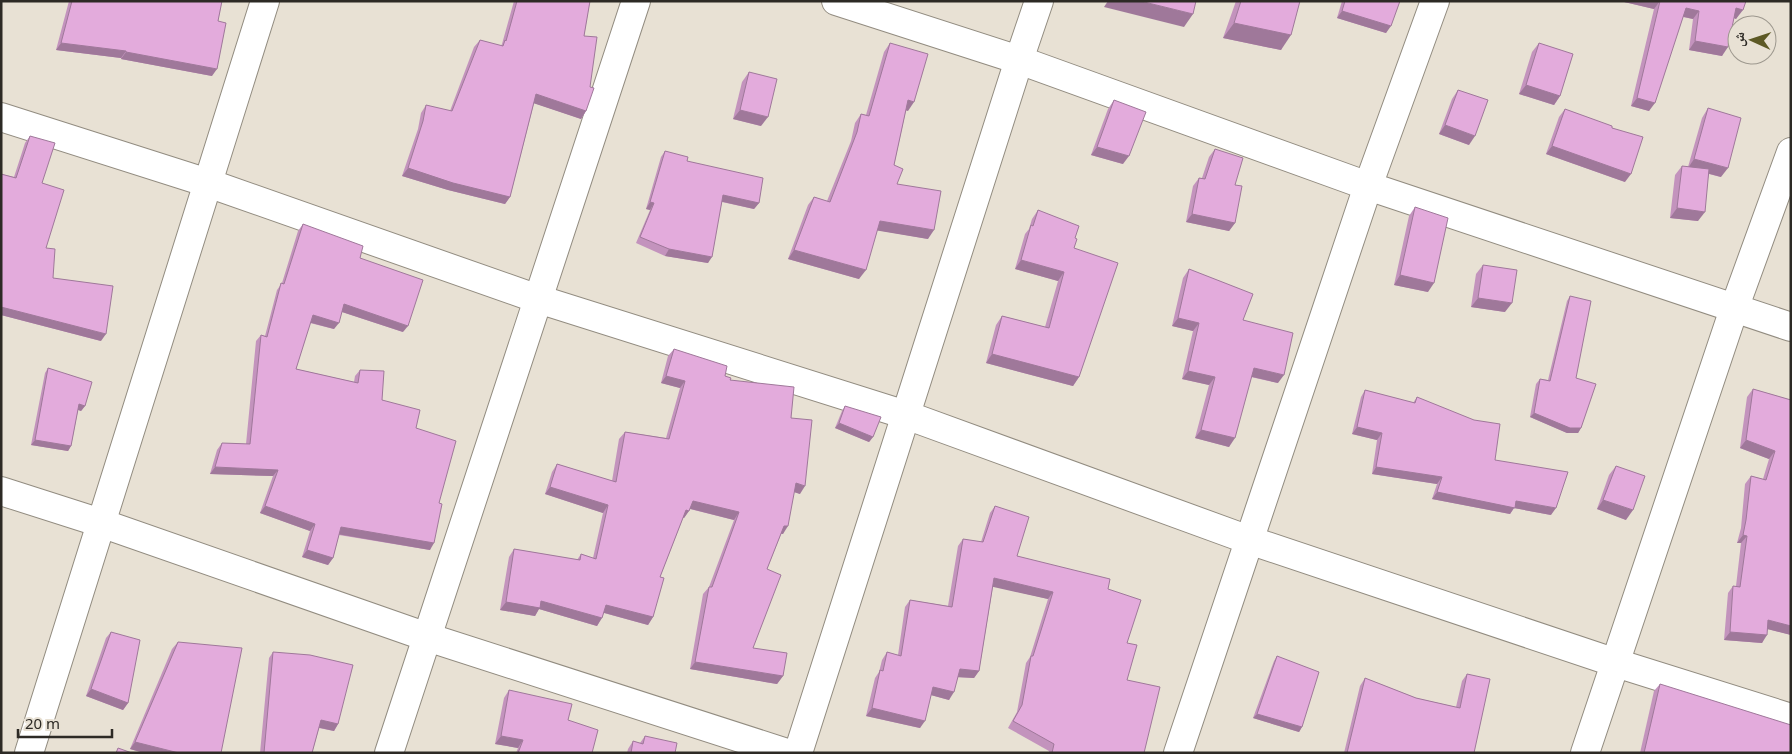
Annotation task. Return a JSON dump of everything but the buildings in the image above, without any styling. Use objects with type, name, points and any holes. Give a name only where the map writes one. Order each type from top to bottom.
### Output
[{"type":"street","points":[[29,753],[265,1]]},
{"type":"street","points":[[389,753],[636,1]]},
{"type":"street","points":[[836,1],[1019,60],[1368,186],[1791,327]]},
{"type":"street","points":[[798,753],[1039,1]]},
{"type":"street","points":[[1178,753],[1368,186],[1435,1]]},
{"type":"street","points":[[1,117],[208,183],[538,299],[906,416],[1249,540],[1616,663],[1791,718]]},
{"type":"street","points":[[1586,753],[1734,309],[1791,152]]},
{"type":"street","points":[[1,491],[101,523],[427,637],[787,753]]}]
